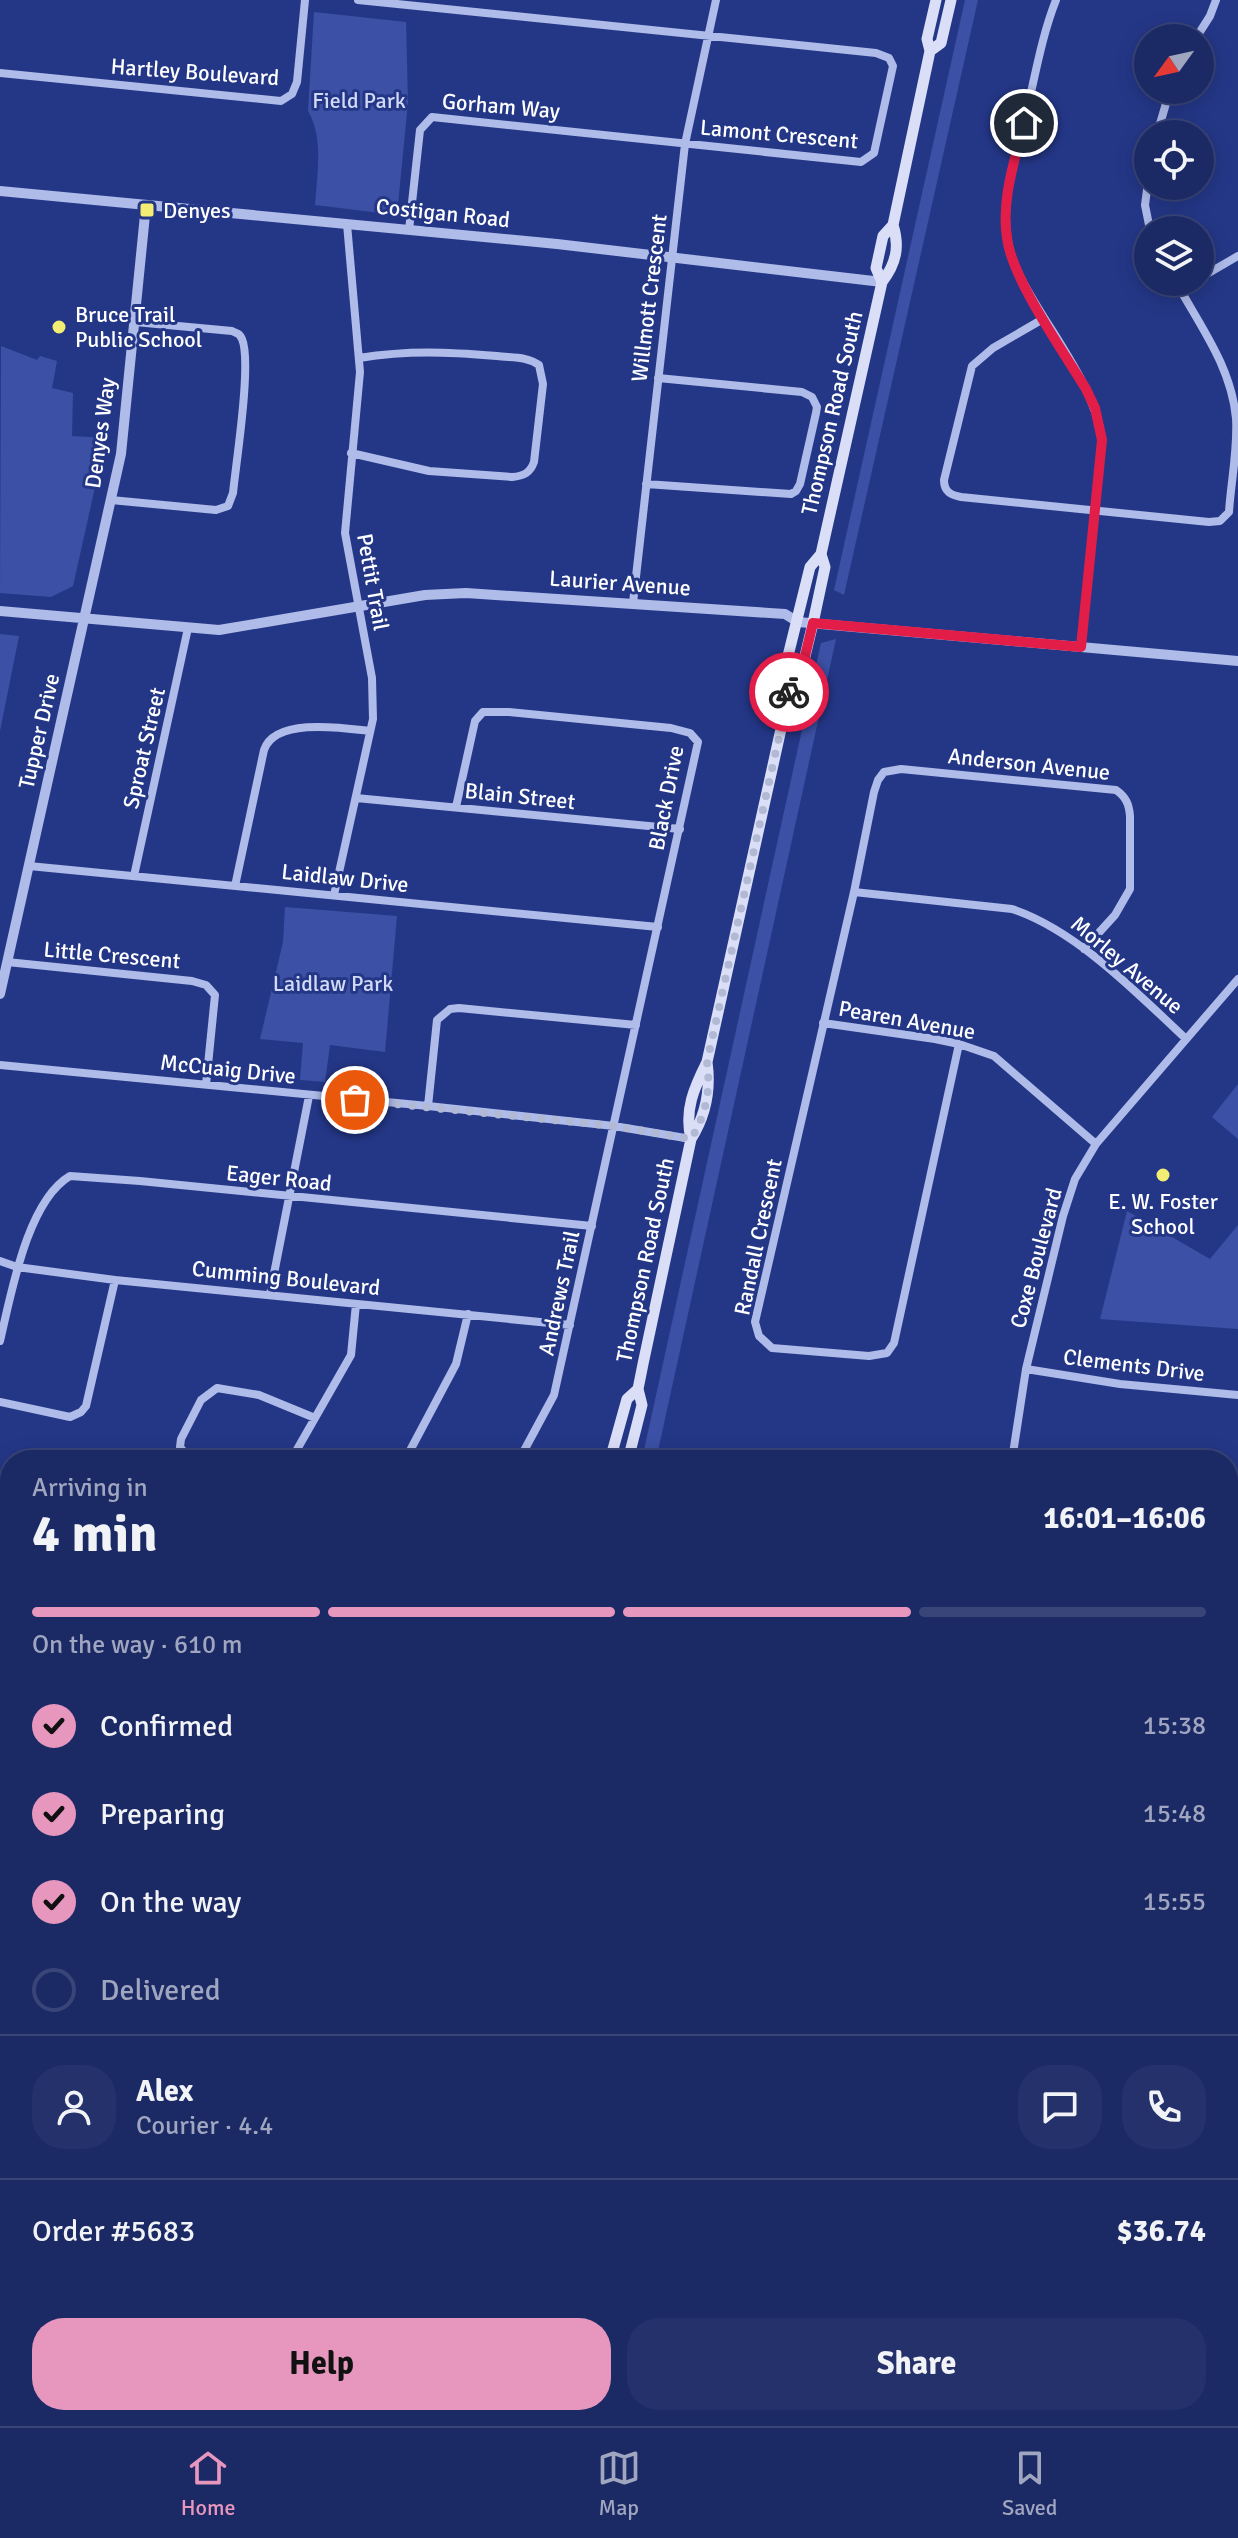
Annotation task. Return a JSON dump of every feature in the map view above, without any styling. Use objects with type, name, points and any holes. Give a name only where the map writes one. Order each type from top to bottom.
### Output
[{"type":"main road","name":"Thompson Road South","points":[[789,693],[783,676],[810,567],[821,554],[882,282],[876,268],[883,236],[893,225],[930,51],[927,39],[936,0]]},
{"type":"main road","name":"Thompson Road South","points":[[930,51],[941,43],[951,0]]},
{"type":"main road","name":"Thompson Road South","points":[[631,1450],[642,1405],[638,1389],[691,1139],[687,1121],[695,1085],[707,1062],[789,693],[800,677],[813,623],[825,567],[821,554]]},
{"type":"main road","name":"Thompson Road South","points":[[613,1450],[627,1399],[638,1389]]},
{"type":"main road","points":[[414,2426],[430,2426]]},
{"type":"street","name":"Hartley Boulevard","points":[[0,73],[281,101],[292,94],[297,82],[305,0]]},
{"type":"street","points":[[359,0],[709,35]]},
{"type":"street","name":"Willmott Crescent","points":[[633,603],[685,144],[716,0]]},
{"type":"street","points":[[1056,0],[1044,31],[1010,179],[1006,217],[1011,256],[1043,319],[1086,389],[1100,423],[1102,440],[1081,647]]},
{"type":"street","points":[[1203,24],[1216,0]]},
{"type":"street","name":"Lamont Crescent","points":[[685,144],[861,162],[874,153],[893,66],[889,58],[876,53],[709,35]]},
{"type":"street","name":"Gorham Way","points":[[409,230],[420,130],[432,117],[685,144]]},
{"type":"street","name":"Costigan Road","points":[[0,191],[409,230],[882,282]]},
{"type":"street","name":"Denyes Way","points":[[84,618],[121,454],[146,205]]},
{"type":"street","name":"Pettit Trail","points":[[334,895],[373,719],[374,691],[345,533],[360,372],[347,224]]},
{"type":"street","points":[[1214,270],[1238,256]]},
{"type":"street","points":[[1043,319],[993,348],[972,366],[944,485],[953,495],[1220,521],[1229,512],[1236,421],[1232,395],[1222,364],[1184,296]]},
{"type":"street","points":[[111,500],[216,510],[228,506],[233,493],[245,375],[241,337],[232,331],[135,322]]},
{"type":"street","points":[[351,453],[429,471],[512,477],[526,474],[534,462],[543,384],[539,365],[526,358],[445,351],[359,358]]},
{"type":"street","points":[[646,484],[791,494],[800,484],[816,413],[812,397],[802,392],[658,378]]},
{"type":"street","name":"Laurier Avenue","points":[[0,611],[219,630],[425,595],[466,593],[785,614],[798,622],[1238,661]]},
{"type":"street","name":"Tupper Drive","points":[[0,994],[84,618]]},
{"type":"street","name":"Sproat Street","points":[[134,876],[188,628]]},
{"type":"street","name":"Black Drive","points":[[456,807],[475,721],[483,712],[671,728],[690,733],[698,742],[614,1126]]},
{"type":"street","points":[[235,886],[264,750],[270,739],[282,733],[325,726],[370,731]]},
{"type":"street","name":"Anderson Avenue","points":[[854,892],[874,792],[884,772],[901,769],[1116,790],[1129,804],[1130,889],[1115,915],[1084,949]]},
{"type":"street","name":"Blain Street","points":[[356,798],[680,829]]},
{"type":"street","name":"Laidlaw Drive","points":[[29,866],[658,927]]},
{"type":"street","name":"Morley Avenue","points":[[854,892],[1012,909],[1036,917],[1084,949],[1186,1039]]},
{"type":"street","name":"Randall Crescent","points":[[854,892],[755,1322],[759,1336],[772,1348],[869,1356],[887,1353],[894,1343],[959,1044]]},
{"type":"street","name":"Little Crescent","points":[[7,962],[206,985],[215,995],[206,1085]]},
{"type":"street","name":"Coxe Boulevard","points":[[1014,1450],[1026,1369],[1075,1179],[1096,1144],[1238,979]]},
{"type":"street","points":[[428,1106],[437,1020],[450,1009],[636,1025]]},
{"type":"street","name":"Pearen Avenue","points":[[823,1023],[959,1044],[994,1056],[1096,1144]]},
{"type":"street","name":"McCuaig Drive","points":[[0,1065],[428,1106],[614,1126],[691,1139]]},
{"type":"street","points":[[270,1294],[309,1096]]},
{"type":"street","name":"Andrews Trail","points":[[524,1450],[554,1395],[614,1126]]},
{"type":"street","name":"Eager Road","points":[[17,1267],[28,1233],[55,1189],[70,1176],[592,1226]]},
{"type":"street","name":"Cumming Boulevard","points":[[0,1261],[17,1267],[115,1280],[570,1325]]},
{"type":"street","points":[[0,1341],[17,1267]]},
{"type":"street","points":[[0,1402],[70,1417],[81,1412],[86,1406],[115,1280]]},
{"type":"street","points":[[297,1450],[351,1355],[356,1304]]},
{"type":"street","points":[[410,1450],[456,1364],[468,1314]]},
{"type":"street","name":"Clements Drive","points":[[1026,1369],[1120,1384],[1238,1395]]},
{"type":"street","points":[[182,1450],[181,1439],[201,1400],[217,1388],[259,1395],[315,1418]]},
{"type":"green space","points":[[965,0],[978,0],[844,595],[834,590]]},
{"type":"green space","name":"Field Park","points":[[314,12],[406,22],[408,102],[397,215],[315,205],[318,145],[308,111]]},
{"type":"green space","points":[[1,346],[37,360],[40,356],[57,361],[52,388],[73,393],[72,436],[106,438],[73,586],[51,597],[0,593]]},
{"type":"green space","points":[[0,634],[19,636],[0,731]]},
{"type":"green space","points":[[836,639],[658,1450],[644,1450],[821,643]]},
{"type":"green space","name":"Laidlaw Park","points":[[285,907],[397,916],[385,1052],[330,1045],[325,1082],[300,1080],[303,1043],[260,1039],[283,942]]},
{"type":"green space","points":[[1238,1084],[1238,1139],[1212,1117]]},
{"type":"green space","points":[[1127,1211],[1210,1259],[1238,1225],[1238,1329],[1100,1319]]},
{"type":"way so far","points":[[355,1100],[614,1126],[691,1139],[700,1124],[710,1082],[707,1062],[789,692]]},
{"type":"place","name":"Denyes","points":[[147,210]]},
{"type":"place","name":"Bruce Trail Public School","points":[[59,327]]},
{"type":"place","name":"E. W. Foster School","points":[[1163,1175]]},
{"type":"route","points":[[789,692],[800,677],[813,623],[1081,647],[1102,440],[1100,423],[1086,389],[1043,319],[1011,256],[1007,239],[1006,201],[1024,123]]}]
